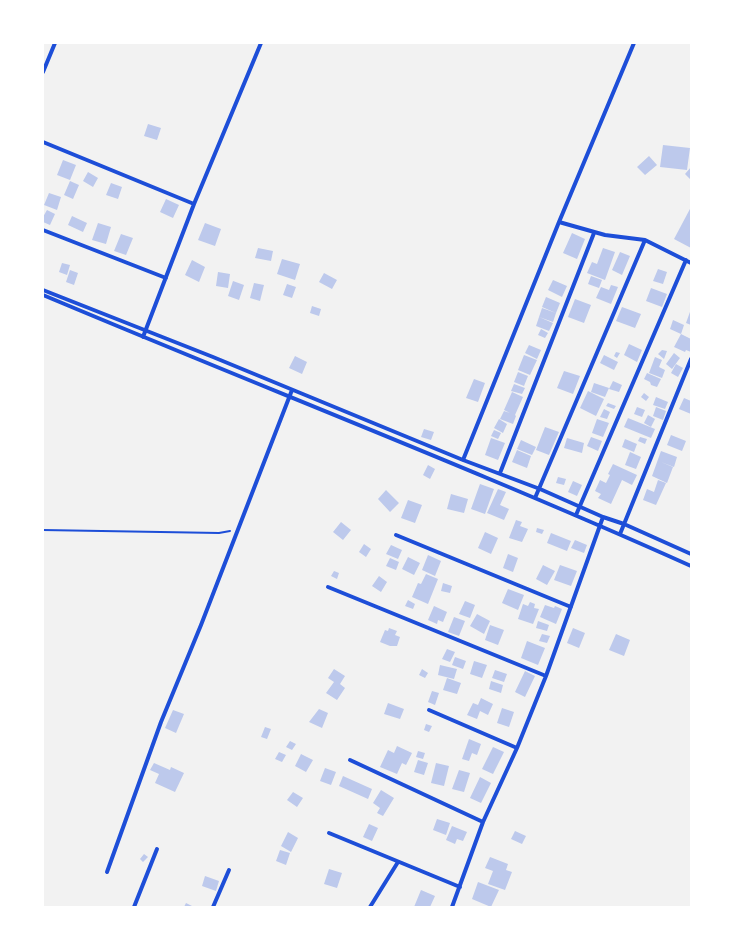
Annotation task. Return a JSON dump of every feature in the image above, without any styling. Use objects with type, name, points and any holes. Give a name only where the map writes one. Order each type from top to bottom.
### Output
[{"type":"street","points":[[43,72],[54,43]]},
{"type":"street","points":[[144,337],[194,204],[261,43]]},
{"type":"street","points":[[463,460],[559,222],[634,43]]},
{"type":"street","points":[[43,142],[194,204]]},
{"type":"street","points":[[559,222],[594,233],[645,240],[691,263]]},
{"type":"street","points":[[43,230],[166,278]]},
{"type":"street","points":[[500,473],[594,233]]},
{"type":"street","points":[[535,498],[645,240]]},
{"type":"street","points":[[576,515],[686,260]]},
{"type":"street","points":[[43,290],[146,330],[463,460],[540,489],[691,554]]},
{"type":"street","points":[[43,295],[289,398],[499,482],[691,566]]},
{"type":"street","points":[[620,534],[691,358]]},
{"type":"street","points":[[107,872],[161,722],[201,625],[292,390]]},
{"type":"street","points":[[452,907],[483,822],[517,748],[546,676],[603,517]]},
{"type":"street","points":[[396,535],[571,607]]},
{"type":"street","points":[[328,587],[546,676]]},
{"type":"street","points":[[429,710],[517,748]]},
{"type":"street","points":[[350,760],[483,822]]},
{"type":"street","points":[[329,833],[460,887]]},
{"type":"street","points":[[134,907],[157,849]]},
{"type":"street","points":[[370,907],[398,862]]},
{"type":"street","points":[[213,907],[229,870]]},
{"type":"path","points":[[43,530],[218,533],[230,531],[240,524]]},
{"type":"building","points":[[148,124],[161,128],[157,140],[144,136]]},
{"type":"building","points":[[663,145],[690,148],[687,170],[660,167]]},
{"type":"building","points":[[649,156],[657,165],[645,175],[637,167]]},
{"type":"building","points":[[63,160],[76,165],[70,180],[57,175]]},
{"type":"building","points":[[691,167],[691,180],[685,174]]},
{"type":"building","points":[[88,172],[98,178],[93,187],[83,181]]},
{"type":"building","points":[[70,181],[79,185],[73,199],[64,195]]},
{"type":"building","points":[[111,183],[122,187],[118,199],[106,195]]},
{"type":"building","points":[[49,193],[61,197],[57,210],[44,205]]},
{"type":"building","points":[[166,199],[179,205],[173,218],[160,212]]},
{"type":"building","points":[[691,207],[691,248],[674,239]]},
{"type":"building","points":[[47,210],[55,214],[50,225],[43,222],[43,217]]},
{"type":"building","points":[[72,216],[87,223],[83,232],[68,225]]},
{"type":"building","points":[[98,223],[111,227],[106,244],[92,240]]},
{"type":"building","points":[[205,223],[221,229],[215,246],[198,240]]},
{"type":"building","points":[[572,233],[585,239],[577,259],[563,253]]},
{"type":"building","points":[[121,234],[133,238],[126,255],[114,251]]},
{"type":"building","points":[[258,248],[273,251],[271,261],[255,258]]},
{"type":"building","points":[[603,248],[615,252],[605,280],[587,273],[592,262],[597,264]]},
{"type":"building","points":[[620,252],[630,256],[622,275],[612,270]]},
{"type":"building","points":[[282,259],[300,264],[295,280],[277,274]]},
{"type":"building","points":[[192,260],[205,267],[199,282],[185,275]]},
{"type":"building","points":[[62,263],[70,265],[67,275],[59,272]]},
{"type":"building","points":[[658,269],[667,272],[663,284],[653,281]]},
{"type":"building","points":[[70,270],[78,273],[74,285],[66,282]]},
{"type":"building","points":[[218,272],[230,274],[228,288],[216,286]]},
{"type":"building","points":[[324,273],[337,280],[332,289],[319,282]]},
{"type":"building","points":[[591,276],[602,280],[599,288],[588,284]]},
{"type":"building","points":[[553,280],[567,286],[562,297],[548,290]]},
{"type":"building","points":[[233,281],[244,285],[239,300],[228,296]]},
{"type":"building","points":[[254,283],[264,285],[260,301],[250,298]]},
{"type":"building","points":[[287,284],[296,287],[292,298],[283,295]]},
{"type":"building","points":[[611,285],[618,287],[611,304],[596,298],[601,287],[609,290]]},
{"type":"building","points":[[651,288],[667,294],[662,307],[646,301]]},
{"type":"building","points":[[546,297],[560,303],[556,313],[542,307]]},
{"type":"building","points":[[575,299],[591,305],[584,323],[568,317]]},
{"type":"building","points":[[312,306],[321,309],[319,316],[310,313]]},
{"type":"building","points":[[622,307],[641,314],[635,328],[616,321]]},
{"type":"building","points":[[542,308],[556,313],[553,322],[539,317]]},
{"type":"building","points":[[691,309],[691,325],[686,323]]},
{"type":"building","points":[[539,317],[553,323],[549,331],[536,326]]},
{"type":"building","points":[[673,320],[684,325],[681,334],[670,329]]},
{"type":"building","points":[[541,329],[548,333],[545,338],[538,335]]},
{"type":"building","points":[[681,334],[691,339],[691,352],[686,350],[685,352],[674,347]]},
{"type":"building","points":[[629,344],[642,350],[637,362],[624,355]]},
{"type":"building","points":[[529,345],[541,350],[537,359],[525,353]]},
{"type":"building","points":[[662,350],[667,351],[664,359],[658,354]]},
{"type":"building","points":[[616,352],[620,353],[617,358],[614,356]]},
{"type":"building","points":[[674,353],[680,358],[672,369],[666,364]]},
{"type":"building","points":[[524,355],[537,360],[530,375],[518,370]]},
{"type":"building","points":[[604,355],[618,362],[614,370],[600,363]]},
{"type":"building","points":[[295,356],[307,362],[302,374],[289,368]]},
{"type":"building","points":[[655,357],[662,360],[659,367],[665,370],[662,378],[649,373]]},
{"type":"building","points":[[676,364],[683,368],[678,377],[671,373]]},
{"type":"building","points":[[564,371],[580,376],[573,394],[557,388]]},
{"type":"building","points":[[518,372],[528,376],[524,386],[514,382]]},
{"type":"building","points":[[647,373],[661,379],[657,387],[651,385],[650,382],[644,379]]},
{"type":"building","points":[[474,379],[485,383],[478,402],[466,398]]},
{"type":"building","points":[[613,381],[622,385],[619,392],[609,389]]},
{"type":"building","points":[[594,383],[609,388],[605,397],[591,392]]},
{"type":"building","points":[[514,384],[525,388],[522,394],[511,391]]},
{"type":"building","points":[[588,391],[604,399],[596,416],[580,408]]},
{"type":"building","points":[[512,392],[523,397],[515,415],[513,424],[500,419],[504,411],[510,413],[504,410]]},
{"type":"building","points":[[644,393],[649,397],[646,401],[641,397]]},
{"type":"building","points":[[656,397],[668,402],[665,409],[653,405]]},
{"type":"building","points":[[684,398],[691,401],[691,414],[679,409]]},
{"type":"building","points":[[608,403],[616,406],[614,409],[606,406]]},
{"type":"building","points":[[637,407],[645,410],[642,417],[634,414]]},
{"type":"building","points":[[656,407],[666,411],[663,420],[653,416]]},
{"type":"building","points":[[604,409],[610,412],[607,419],[600,417]]},
{"type":"building","points":[[648,415],[655,419],[651,427],[644,423]]},
{"type":"building","points":[[628,418],[655,429],[651,438],[624,427]]},
{"type":"building","points":[[499,419],[507,424],[503,433],[494,428]]},
{"type":"building","points":[[597,419],[609,423],[603,437],[592,433]]},
{"type":"building","points":[[545,427],[559,432],[549,455],[536,450]]},
{"type":"building","points":[[424,429],[434,432],[431,440],[421,437]]},
{"type":"building","points":[[494,430],[501,433],[498,439],[491,436]]},
{"type":"building","points":[[671,435],[686,441],[682,451],[667,445]]},
{"type":"building","points":[[591,437],[602,441],[598,451],[587,446]]},
{"type":"building","points":[[640,437],[647,439],[645,444],[638,441]]},
{"type":"building","points":[[491,438],[505,443],[498,460],[485,455]]},
{"type":"building","points":[[567,438],[584,443],[582,453],[564,448]]},
{"type":"building","points":[[625,439],[637,444],[634,452],[622,447]]},
{"type":"building","points":[[521,440],[536,447],[532,455],[517,449]]},
{"type":"building","points":[[517,450],[531,456],[527,468],[512,462]]},
{"type":"building","points":[[661,451],[677,457],[674,467],[661,462],[673,467],[667,483],[652,476]]},
{"type":"building","points":[[630,452],[641,457],[636,469],[625,465]]},
{"type":"building","points":[[613,464],[637,475],[632,485],[622,480],[611,504],[598,498],[601,494],[595,491],[600,480],[606,483],[610,475],[608,474]]},
{"type":"building","points":[[428,465],[435,469],[430,479],[423,475]]},
{"type":"building","points":[[558,477],[566,479],[564,485],[556,483]]},
{"type":"building","points":[[658,480],[666,483],[656,505],[643,500],[647,489],[654,492]]},
{"type":"building","points":[[573,481],[582,485],[577,496],[568,492]]},
{"type":"building","points":[[480,484],[494,489],[485,514],[471,509]]},
{"type":"building","points":[[498,489],[506,492],[500,505],[509,509],[504,520],[487,513]]},
{"type":"building","points":[[386,490],[399,503],[390,512],[378,499]]},
{"type":"building","points":[[451,494],[468,499],[464,513],[447,509]]},
{"type":"building","points":[[408,500],[422,505],[415,523],[401,518]]},
{"type":"building","points":[[516,520],[522,522],[520,526],[528,529],[522,542],[509,538]]},
{"type":"building","points":[[341,522],[351,530],[343,540],[333,532]]},
{"type":"building","points":[[537,528],[544,530],[542,534],[536,532]]},
{"type":"building","points":[[485,532],[498,538],[491,554],[478,548]]},
{"type":"building","points":[[551,533],[571,541],[567,551],[547,543]]},
{"type":"building","points":[[575,540],[587,545],[584,553],[571,548]]},
{"type":"building","points":[[364,544],[371,549],[366,557],[359,552]]},
{"type":"building","points":[[391,545],[402,550],[398,559],[386,554]]},
{"type":"building","points":[[508,554],[518,558],[513,572],[503,568]]},
{"type":"building","points":[[428,555],[441,561],[435,576],[422,570]]},
{"type":"building","points":[[408,557],[420,563],[414,575],[402,569]]},
{"type":"building","points":[[390,558],[399,562],[396,570],[386,566]]},
{"type":"building","points":[[543,565],[555,571],[547,585],[536,579]]},
{"type":"building","points":[[560,565],[577,571],[571,586],[554,580]]},
{"type":"building","points":[[334,571],[339,573],[337,579],[331,576]]},
{"type":"building","points":[[426,574],[438,579],[428,604],[412,597],[418,583],[421,584]]},
{"type":"building","points":[[379,576],[387,582],[381,592],[372,586]]},
{"type":"building","points":[[443,583],[452,586],[450,593],[441,591]]},
{"type":"building","points":[[508,589],[524,595],[518,610],[502,603]]},
{"type":"building","points":[[408,600],[415,604],[413,609],[405,606]]},
{"type":"building","points":[[465,601],[475,605],[470,618],[459,614]]},
{"type":"building","points":[[530,602],[535,604],[534,608],[539,609],[533,624],[518,619],[523,604],[528,606]]},
{"type":"building","points":[[545,605],[554,608],[555,606],[562,609],[556,624],[540,617]]},
{"type":"building","points":[[434,606],[447,612],[443,622],[438,620],[437,624],[428,620]]},
{"type":"building","points":[[477,614],[490,621],[484,634],[470,626]]},
{"type":"building","points":[[454,617],[465,621],[459,636],[448,632]]},
{"type":"building","points":[[538,621],[549,625],[547,631],[536,628]]},
{"type":"building","points":[[490,625],[504,630],[498,645],[485,640]]},
{"type":"building","points":[[389,628],[397,631],[395,635],[400,637],[397,646],[390,646],[380,642],[385,630],[388,631]]},
{"type":"building","points":[[573,628],[585,633],[579,648],[567,643]]},
{"type":"building","points":[[542,634],[550,636],[547,643],[539,641]]},
{"type":"building","points":[[616,634],[630,640],[624,656],[609,650]]},
{"type":"building","points":[[527,641],[545,648],[538,665],[521,658]]},
{"type":"building","points":[[447,649],[455,652],[450,662],[442,659]]},
{"type":"building","points":[[455,657],[466,661],[463,669],[452,665]]},
{"type":"building","points":[[474,661],[487,665],[482,678],[470,674]]},
{"type":"building","points":[[440,665],[457,669],[454,679],[438,675]]},
{"type":"building","points":[[334,669],[345,676],[340,684],[345,688],[337,700],[326,693],[334,682],[328,678]]},
{"type":"building","points":[[422,669],[428,673],[425,678],[419,675]]},
{"type":"building","points":[[495,670],[507,674],[504,682],[492,678]]},
{"type":"building","points":[[525,671],[535,676],[525,697],[515,692]]},
{"type":"building","points":[[447,678],[461,683],[457,694],[443,690]]},
{"type":"building","points":[[491,681],[503,685],[501,693],[489,689]]},
{"type":"building","points":[[432,691],[439,693],[435,705],[428,702]]},
{"type":"building","points":[[481,698],[493,704],[488,715],[480,711],[477,719],[467,715],[473,703],[478,705]]},
{"type":"building","points":[[388,703],[404,709],[400,719],[384,714]]},
{"type":"building","points":[[502,708],[514,712],[509,727],[497,723]]},
{"type":"building","points":[[319,709],[328,713],[322,728],[309,722]]},
{"type":"building","points":[[173,710],[184,714],[176,733],[165,728]]},
{"type":"building","points":[[426,724],[432,726],[429,732],[424,730]]},
{"type":"building","points":[[265,727],[271,729],[267,739],[261,737]]},
{"type":"building","points":[[469,739],[481,744],[477,755],[472,753],[469,761],[462,759]]},
{"type":"building","points":[[290,741],[296,744],[292,750],[286,747]]},
{"type":"building","points":[[397,746],[412,753],[406,765],[402,763],[397,774],[380,767],[388,750],[394,753]]},
{"type":"building","points":[[493,747],[504,752],[493,774],[482,769]]},
{"type":"building","points":[[418,751],[425,753],[423,759],[416,757]]},
{"type":"building","points":[[279,752],[286,755],[282,762],[275,759]]},
{"type":"building","points":[[301,754],[313,760],[306,772],[295,766]]},
{"type":"building","points":[[418,760],[428,763],[424,775],[414,772]]},
{"type":"building","points":[[154,763],[170,770],[171,767],[184,773],[175,792],[155,783],[159,774],[150,770]]},
{"type":"building","points":[[436,763],[449,766],[444,786],[431,783]]},
{"type":"building","points":[[325,768],[336,772],[331,785],[320,781]]},
{"type":"building","points":[[459,770],[470,773],[464,792],[452,789]]},
{"type":"building","points":[[343,776],[372,789],[368,799],[339,786]]},
{"type":"building","points":[[480,777],[491,783],[481,803],[470,798]]},
{"type":"building","points":[[381,790],[394,798],[383,816],[377,813],[380,808],[373,803]]},
{"type":"building","points":[[293,792],[303,798],[297,807],[287,800]]},
{"type":"building","points":[[437,819],[450,823],[446,835],[433,830]]},
{"type":"building","points":[[369,824],[378,828],[372,841],[363,837]]},
{"type":"building","points":[[452,826],[467,832],[463,841],[457,839],[455,844],[446,840]]},
{"type":"building","points":[[515,831],[526,836],[522,844],[511,839]]},
{"type":"building","points":[[288,832],[298,838],[291,852],[281,846]]},
{"type":"building","points":[[280,850],[290,853],[286,865],[276,861]]},
{"type":"building","points":[[144,854],[148,857],[143,862],[140,859]]},
{"type":"building","points":[[490,857],[508,864],[506,870],[512,872],[505,890],[488,884],[493,871],[485,868]]},
{"type":"building","points":[[329,869],[342,873],[337,888],[324,884]]},
{"type":"building","points":[[205,876],[219,881],[216,891],[202,886]]},
{"type":"building","points":[[478,882],[499,890],[491,907],[472,899]]},
{"type":"building","points":[[421,890],[435,896],[430,907],[414,907]]},
{"type":"building","points":[[186,903],[194,907],[184,907]]}]
